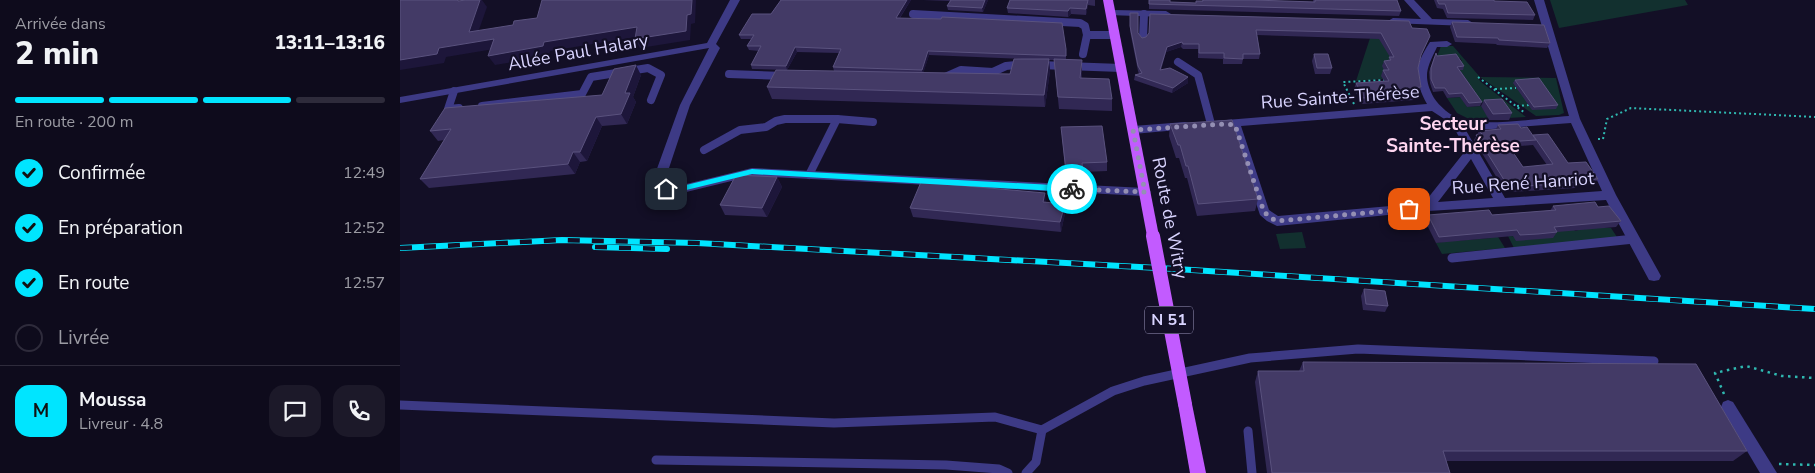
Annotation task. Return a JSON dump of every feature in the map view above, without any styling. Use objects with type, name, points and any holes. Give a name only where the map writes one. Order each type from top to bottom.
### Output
[{"type":"main road","name":"Route de Witry","points":[[1108,0],[1198,473]]},
{"type":"street","points":[[735,0],[711,46],[715,48],[685,105],[671,142],[660,177],[662,186],[666,189],[678,190],[752,172],[1145,192]]},
{"type":"street","points":[[1410,0],[1429,22]]},
{"type":"street","points":[[1540,0],[1542,25],[1575,119],[1610,195],[1654,276]]},
{"type":"street","points":[[1111,13],[1176,15]]},
{"type":"street","points":[[1380,21],[1478,24]]},
{"type":"street","points":[[1434,107],[1421,84],[1420,73],[1433,44],[1447,44]]},
{"type":"street","name":"Allée Paul Halary","points":[[400,100],[711,46]]},
{"type":"street","name":"Rue Sainte-Thérèse","points":[[1133,130],[1202,125],[1235,125],[1239,122],[1434,107],[1456,122],[1478,126],[1575,119]]},
{"type":"street","points":[[1456,122],[1501,202]]},
{"type":"street","name":"Rue René Hanriot","points":[[1235,125],[1264,212],[1277,221],[1501,202],[1610,195]]},
{"type":"street","points":[[1428,208],[1471,151]]},
{"type":"street","points":[[1728,407],[1766,468]]},
{"type":"lane","points":[[913,14],[1080,23],[1086,26],[1087,35],[1083,54]]},
{"type":"lane","points":[[1143,38],[1144,14]]},
{"type":"lane","points":[[1087,35],[1115,35]]},
{"type":"lane","points":[[1178,62],[1198,75],[1202,125]]},
{"type":"lane","points":[[934,79],[940,79],[961,70],[993,72],[1016,64],[1122,68]]},
{"type":"lane","points":[[477,106],[582,94],[591,78],[648,68],[662,75],[651,100]]},
{"type":"lane","points":[[729,74],[798,76]]},
{"type":"lane","points":[[454,91],[448,109],[468,107]]},
{"type":"lane","points":[[704,150],[740,130],[766,127],[776,121],[785,119],[838,119],[872,122]]},
{"type":"lane","points":[[809,175],[838,119]]},
{"type":"lane","points":[[1452,258],[1634,239]]},
{"type":"lane","points":[[400,405],[494,407],[834,423],[995,417],[1042,430],[1113,391],[1144,381],[1250,358],[1358,349],[1654,361]]},
{"type":"lane","points":[[1026,473],[1036,462],[1042,430]]},
{"type":"lane","points":[[1248,431],[1252,473]]},
{"type":"lane","points":[[656,460],[892,469],[946,465],[999,469],[1008,473]]},
{"type":"path","points":[[1478,77],[1536,121]]},
{"type":"path","points":[[1358,112],[1343,82],[1391,79]]},
{"type":"path","points":[[1494,89],[1516,88]]},
{"type":"path","points":[[1515,106],[1529,105]]},
{"type":"path","points":[[1583,137],[1602,139],[1607,120],[1631,108],[1815,117]]},
{"type":"path","points":[[1728,407],[1717,372],[1755,367],[1782,376],[1815,378]]},
{"type":"path","points":[[1766,468],[1815,465]]},
{"type":"green space","points":[[1550,0],[1685,0],[1688,5],[1559,28]]},
{"type":"green space","points":[[1370,38],[1392,39],[1393,62],[1383,79],[1356,81]]},
{"type":"green space","points":[[1441,46],[1453,46],[1480,77],[1477,77],[1481,82],[1526,117],[1471,120],[1457,113],[1447,98],[1461,97],[1467,107],[1481,106],[1488,117],[1485,106],[1478,96],[1465,93],[1457,62],[1462,61],[1460,58],[1436,59]]},
{"type":"green space","points":[[1480,77],[1556,78],[1564,113],[1536,116]]},
{"type":"green space","points":[[1602,224],[1605,228],[1611,228],[1619,240],[1514,248],[1508,236],[1552,238],[1550,233],[1572,226],[1575,231]]},
{"type":"green space","points":[[1302,232],[1306,248],[1280,249],[1276,234]]},
{"type":"green space","points":[[1495,232],[1505,248],[1442,254],[1436,243],[1443,242],[1440,237],[1452,236],[1455,241],[1491,238]]},
{"type":"building","points":[[400,0],[480,0],[469,32],[513,25],[514,21],[537,18],[542,0],[692,0],[691,14],[687,15],[686,31],[635,39],[637,27],[544,42],[543,46],[488,56],[494,39],[439,48],[437,54],[400,60]]},
{"type":"building","points":[[781,0],[907,0],[896,18],[941,19],[942,17],[1062,23],[1066,56],[928,51],[922,70],[833,67],[841,49],[795,47],[786,66],[751,65],[761,46],[747,46],[754,35],[739,35],[752,14],[771,14]]},
{"type":"building","points":[[951,0],[985,0],[982,8],[947,6]]},
{"type":"building","points":[[1010,0],[1088,0],[1086,9],[1070,8],[1068,11],[1007,8]]},
{"type":"building","points":[[1149,0],[1196,3],[1196,1],[1203,0],[1315,2],[1315,0],[1397,0],[1401,11],[1149,4]]},
{"type":"building","points":[[1437,0],[1527,2],[1535,15],[1448,13],[1445,4],[1439,4]]},
{"type":"building","points":[[1130,13],[1138,13],[1138,33],[1142,38],[1146,37],[1149,33],[1150,14],[1409,21],[1412,28],[1427,29],[1430,36],[1421,55],[1418,68],[1421,87],[1412,88],[1416,95],[1363,98],[1356,83],[1389,81],[1383,70],[1389,70],[1384,61],[1391,60],[1389,57],[1394,57],[1381,33],[1256,30],[1260,54],[1243,54],[1243,59],[1224,58],[1224,53],[1199,53],[1199,44],[1183,44],[1182,42],[1167,47],[1160,70],[1170,68],[1188,77],[1173,88],[1135,75],[1142,73],[1138,66],[1130,26]]},
{"type":"building","points":[[1452,22],[1544,25],[1550,43],[1499,40],[1498,38],[1457,37]]},
{"type":"building","points":[[1436,53],[1437,56],[1456,54],[1464,66],[1457,67],[1482,102],[1469,103],[1462,93],[1449,94],[1445,88],[1435,88],[1431,79],[1431,68]]},
{"type":"building","points":[[1314,54],[1328,54],[1332,68],[1317,68]]},
{"type":"building","points":[[1014,59],[1049,59],[1044,95],[767,87],[776,70],[1010,74]]},
{"type":"building","points":[[1054,59],[1082,60],[1080,78],[1109,79],[1112,99],[1058,97]]},
{"type":"building","points":[[636,65],[625,93],[630,93],[621,114],[596,117],[580,152],[573,152],[568,164],[420,179],[451,129],[430,131],[445,108],[602,95],[614,69]]},
{"type":"building","points":[[1539,78],[1558,105],[1534,107],[1515,80]]},
{"type":"building","points":[[1502,99],[1512,113],[1493,114],[1484,100]]},
{"type":"building","points":[[1232,120],[1258,199],[1198,204],[1188,166],[1186,166],[1180,145],[1178,145],[1170,124]]},
{"type":"building","points":[[1518,124],[1521,128],[1527,127],[1536,140],[1506,142],[1523,167],[1553,164],[1533,135],[1548,134],[1568,163],[1586,162],[1598,179],[1515,187],[1513,182],[1506,183],[1476,135],[1482,134],[1479,131],[1501,129],[1498,125]]},
{"type":"building","points":[[1102,126],[1107,162],[1082,163],[1083,172],[1066,171],[1061,127]]},
{"type":"building","points":[[736,175],[777,177],[762,208],[720,205]]},
{"type":"building","points":[[921,182],[1045,193],[1043,202],[1065,204],[1060,222],[910,208]]},
{"type":"building","points":[[1595,202],[1598,207],[1609,206],[1621,221],[1554,227],[1557,232],[1538,234],[1520,235],[1517,230],[1439,237],[1428,215],[1489,210],[1492,215],[1556,210],[1553,206]]},
{"type":"building","points":[[1364,289],[1385,291],[1388,306],[1366,304]]},
{"type":"building","points":[[1303,362],[1696,364],[1747,451],[1443,451],[1450,473],[1272,473],[1258,371],[1304,371]]},
{"type":"railway","points":[[400,248],[562,240],[697,243],[1176,269],[1815,309]]},
{"type":"railway","points":[[595,247],[667,249]]},
{"type":"way so far","points":[[1072,189],[1145,192],[1133,130],[1224,124],[1235,125],[1264,212],[1277,221],[1409,209]]},
{"type":"district","name":"Secteur Sainte-Thérèse","points":[[1453,135]]},
{"type":"route","points":[[666,189],[678,190],[752,172],[1072,189]]}]
